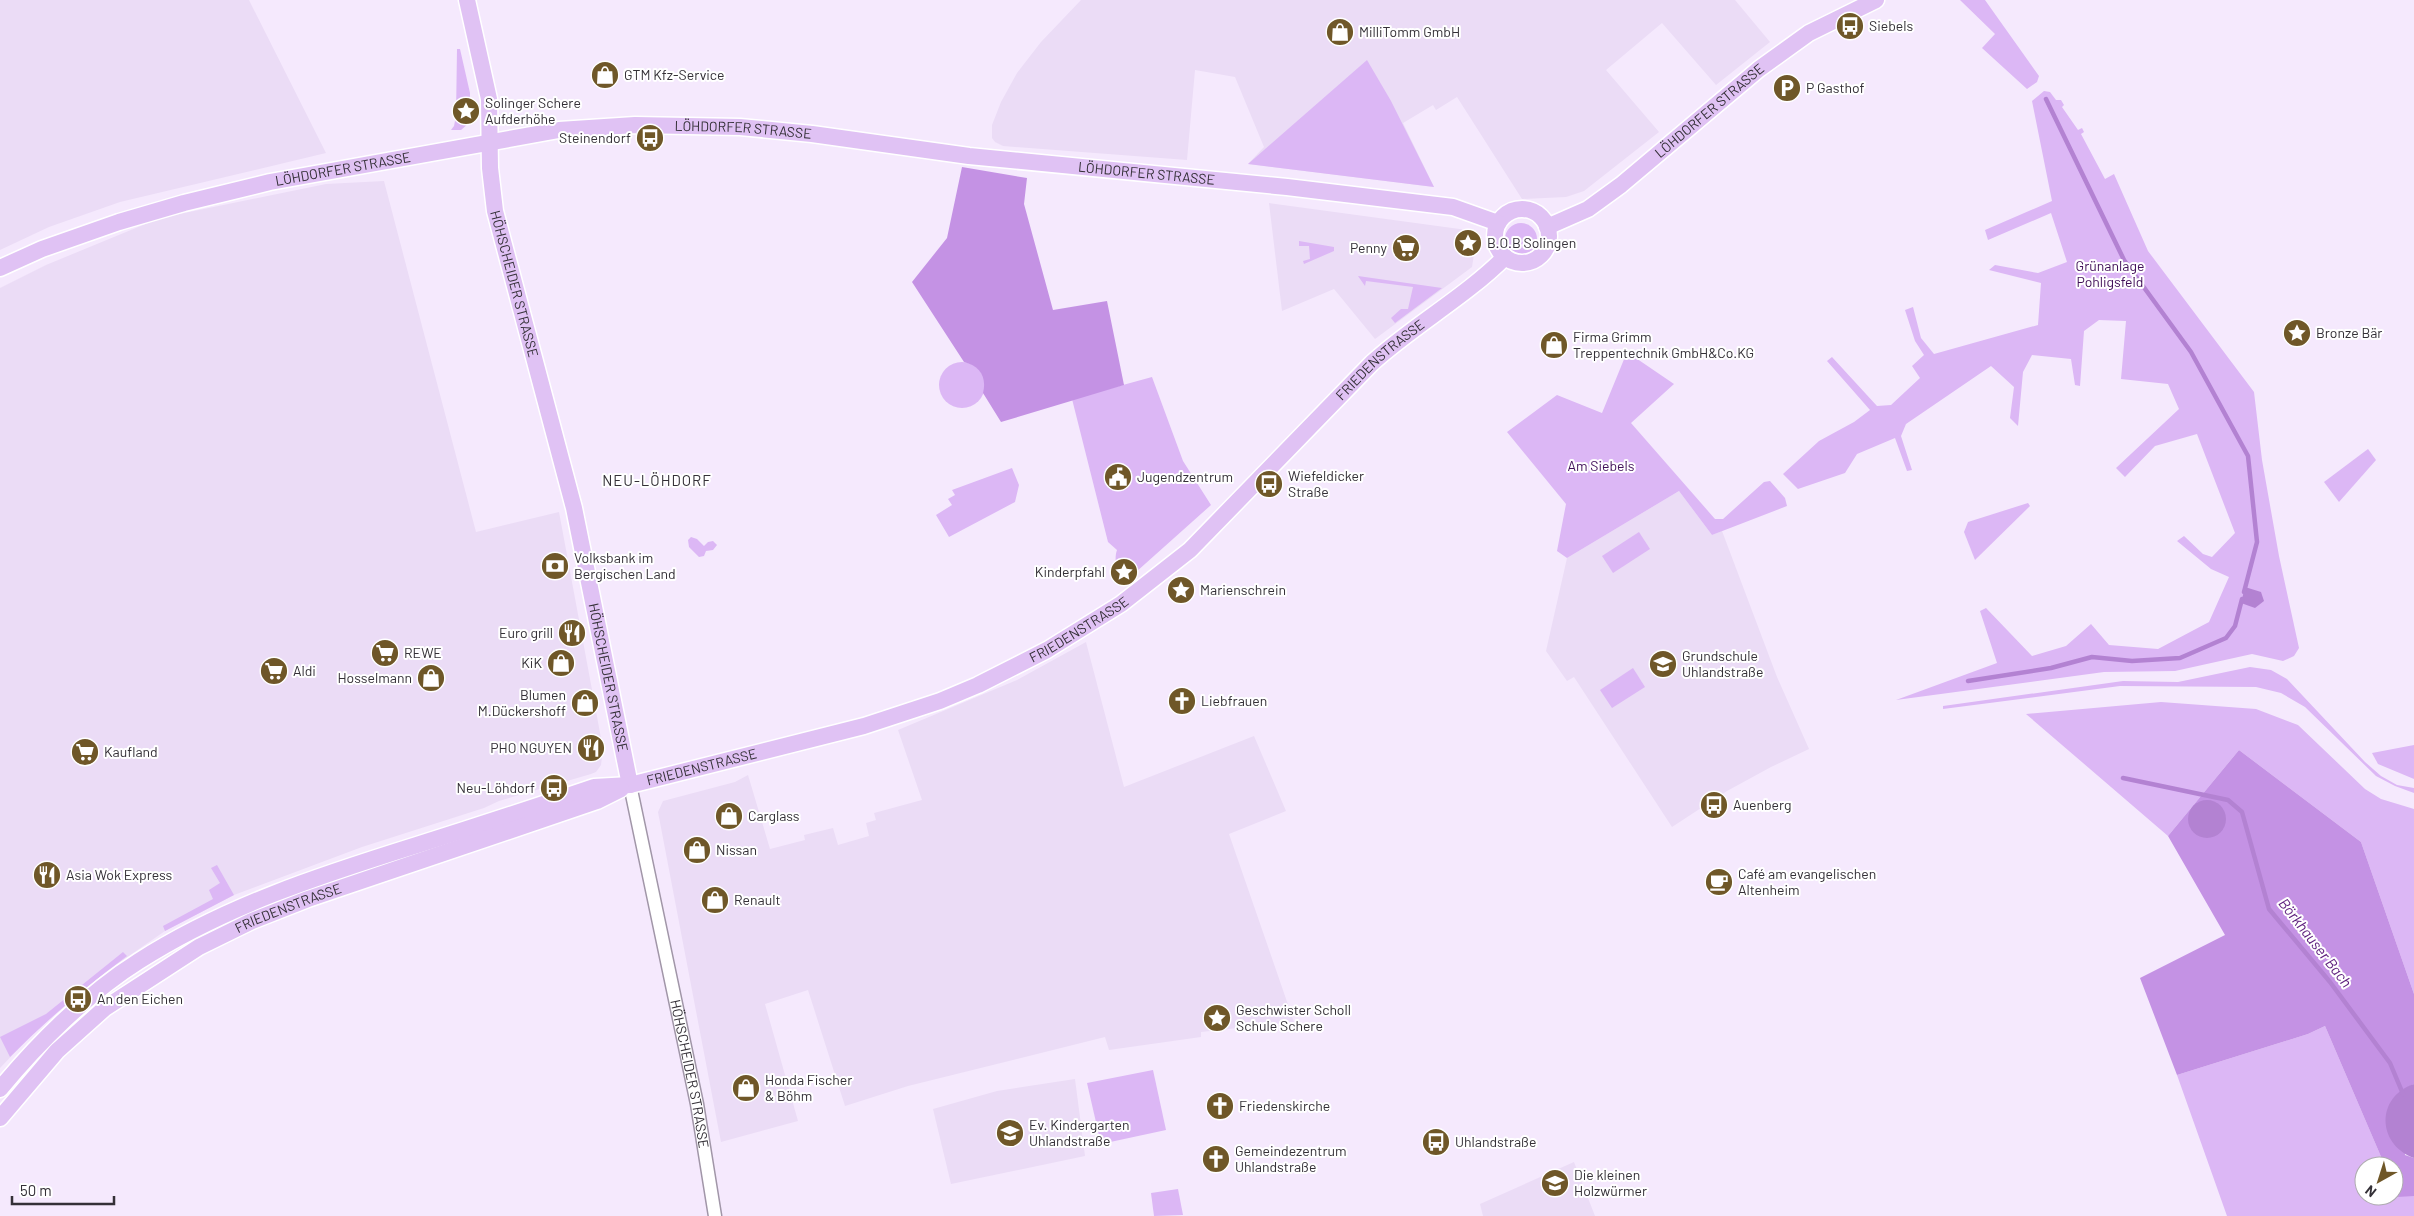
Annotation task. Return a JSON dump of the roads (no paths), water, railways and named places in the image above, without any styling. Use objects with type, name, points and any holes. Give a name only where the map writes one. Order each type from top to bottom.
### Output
[{"type":"main road","name":"HÖHSCHEIDER STRASSE","points":[[467,0],[489,99],[491,117],[489,142],[491,180],[500,232],[577,523],[630,785]]},
{"type":"main road","name":"LÖHDORFER STRASSE","points":[[1547,227],[1588,209],[1621,185],[1759,69],[1809,33],[1876,0]]},
{"type":"main road","name":"LÖHDORFER STRASSE","points":[[0,268],[42,249],[119,222],[184,203],[270,182],[559,130],[668,124],[740,127],[812,134],[969,156],[1287,187],[1453,207],[1498,223]]},
{"type":"main road","points":[[1528,210],[1543,219],[1547,227],[1547,246],[1536,260],[1525,263],[1515,262],[1506,257],[1496,242],[1495,232],[1498,223],[1511,212],[1528,210]]},
{"type":"main road","name":"FRIEDENSTRASSE","points":[[0,1089],[44,1040],[98,992],[138,962],[212,920],[245,904],[328,873],[594,787],[630,785],[815,739],[900,715],[978,685],[1073,635],[1121,604],[1190,550],[1372,363],[1400,339],[1483,278],[1506,257]]},
{"type":"main road","name":"FRIEDENSTRASSE","points":[[0,1118],[57,1051],[105,1008],[199,946],[252,921],[308,898],[597,801],[630,785]]},
{"type":"street","name":"HÖHSCHEIDER STRASSE","points":[[630,785],[697,1104],[715,1216]]},
{"type":"waterway","points":[[2046,99],[2124,260],[2191,352],[2248,456],[2257,542],[2244,592]]},
{"type":"waterway","points":[[1968,681],[2051,668],[2092,657],[2132,661],[2180,658],[2226,638],[2235,626],[2242,599]]},
{"type":"waterway","name":"Börkhauser Bach","points":[[2123,778],[2228,800],[2242,812],[2269,909],[2330,982],[2390,1063],[2403,1094]]},
{"type":"place","name":"Siebels","points":[[1850,26]]},
{"type":"place","name":"MilliTomm GmbH","points":[[1340,32]]},
{"type":"place","name":"GTM Kfz-Service","points":[[605,75]]},
{"type":"place","name":"P Gasthof","points":[[1787,88]]},
{"type":"place","name":"Solinger Schere Aufderhöhe","points":[[466,111]]},
{"type":"place","name":"Steinendorf","points":[[650,138]]},
{"type":"place","name":"B.O.B Solingen","points":[[1468,243]]},
{"type":"place","name":"Penny","points":[[1406,248]]},
{"type":"place","name":"Bronze Bär","points":[[2297,333]]},
{"type":"place","name":"Firma Grimm Treppentechnik GmbH&Co.KG","points":[[1554,345]]},
{"type":"place","name":"Jugendzentrum","points":[[1118,477]]},
{"type":"place","name":"Wiefeldicker Straße","points":[[1269,484]]},
{"type":"place","name":"Volksbank im Bergischen Land","points":[[555,566]]},
{"type":"place","name":"Kinderpfahl","points":[[1124,572]]},
{"type":"place","name":"Marienschrein","points":[[1181,590]]},
{"type":"place","name":"Euro grill","points":[[572,633]]},
{"type":"place","name":"REWE","points":[[385,653]]},
{"type":"place","name":"KiK","points":[[561,663]]},
{"type":"place","name":"Grundschule Uhlandstraße","points":[[1663,664]]},
{"type":"place","name":"Aldi","points":[[274,671]]},
{"type":"place","name":"Hosselmann","points":[[431,678]]},
{"type":"place","name":"Liebfrauen","points":[[1182,701]]},
{"type":"place","name":"Blumen M.Dückershoff","points":[[585,703]]},
{"type":"place","name":"PHO NGUYEN","points":[[591,748]]},
{"type":"place","name":"Kaufland","points":[[85,752]]},
{"type":"place","name":"Neu-Löhdorf","points":[[554,788]]},
{"type":"place","name":"Auenberg","points":[[1714,805]]},
{"type":"place","name":"Carglass","points":[[729,816]]},
{"type":"place","name":"Nissan","points":[[697,850]]},
{"type":"place","name":"Asia Wok Express","points":[[47,875]]},
{"type":"place","name":"Café am evangelischen Altenheim","points":[[1719,882]]},
{"type":"place","name":"Renault","points":[[715,900]]},
{"type":"place","name":"An den Eichen","points":[[78,999]]},
{"type":"place","name":"Geschwister Scholl Schule Schere","points":[[1217,1018]]},
{"type":"place","name":"Honda Fischer & Böhm","points":[[746,1088]]},
{"type":"place","name":"Friedenskirche","points":[[1220,1106]]},
{"type":"place","name":"Ev. Kindergarten Uhlandstraße","points":[[1010,1133]]},
{"type":"place","name":"Uhlandstraße","points":[[1436,1142]]},
{"type":"place","name":"Gemeindezentrum Uhlandstraße","points":[[1216,1159]]},
{"type":"place","name":"Die kleinen Holzwürmer","points":[[1555,1183]]},
{"type":"district","name":"NEU-LÖHDORF","points":[[657,481]]},
{"type":"park label","name":"Grünanlage Pohligsfeld","points":[[2110,274]]},
{"type":"park label","name":"Am Siebels","points":[[1601,466]]}]
